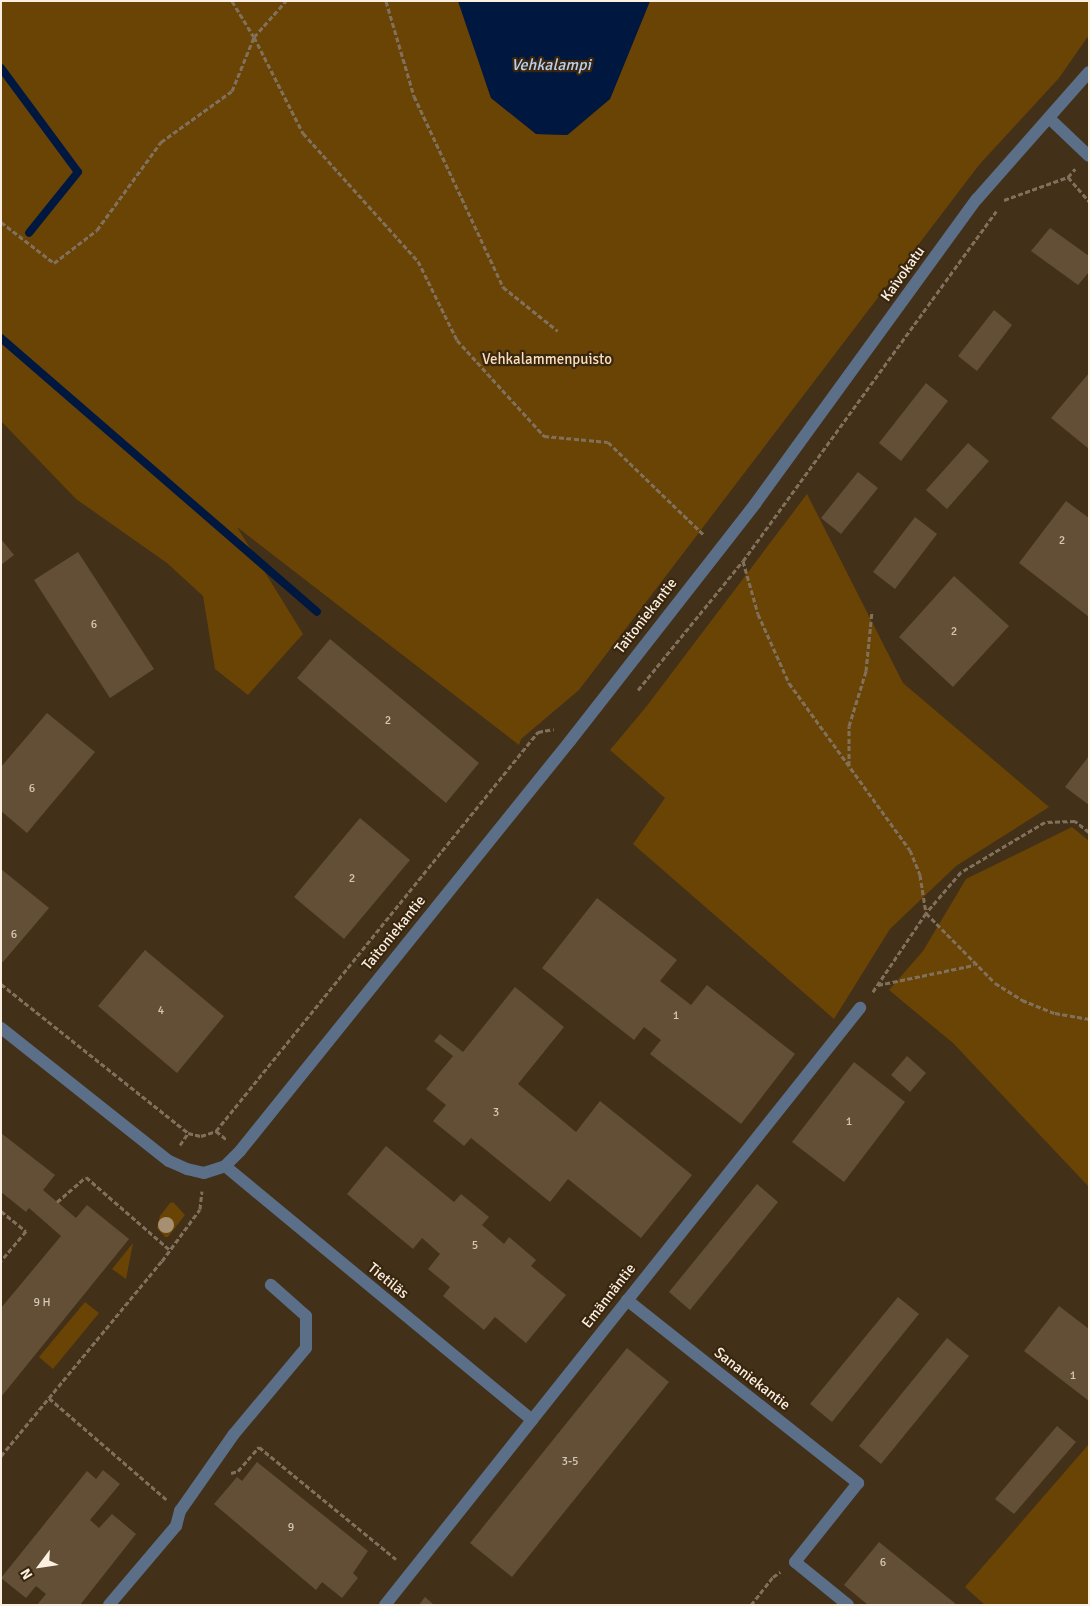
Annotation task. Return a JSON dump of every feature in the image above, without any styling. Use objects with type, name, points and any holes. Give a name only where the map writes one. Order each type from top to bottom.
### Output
[{"type":"street","name":"Kaivokatu","points":[[755,504],[977,199],[1089,72]]},
{"type":"street","points":[[1049,118],[1088,156]]},
{"type":"street","name":"Taitoniekantie","points":[[204,1173],[225,1166],[240,1151],[570,741],[755,504]]},
{"type":"street","name":"Emännäntie","points":[[385,1605],[860,1008]]},
{"type":"street","points":[[1,1028],[169,1160],[186,1169],[204,1173]]},
{"type":"street","name":"Tietiläs","points":[[225,1166],[532,1420]]},
{"type":"street","points":[[109,1605],[176,1526],[180,1511],[234,1434],[306,1348],[306,1316],[271,1285]]},
{"type":"street","name":"Sananiekantie","points":[[627,1300],[858,1483],[795,1562]]},
{"type":"street","points":[[795,1562],[848,1605]]},
{"type":"path","points":[[232,1],[254,37],[303,133],[418,261],[457,340],[544,436],[608,442],[738,567]]},
{"type":"path","points":[[1,222],[54,262],[97,230],[161,142],[232,91],[254,37],[286,1]]},
{"type":"path","points":[[386,1],[414,96],[502,287],[558,331]]},
{"type":"path","points":[[772,520],[1004,200],[1068,177],[1088,156]]},
{"type":"path","points":[[1068,177],[1089,201]]},
{"type":"path","points":[[743,561],[758,614],[789,684],[910,850],[920,875],[926,913],[995,983],[1022,1000],[1056,1013],[1089,1019]]},
{"type":"path","points":[[849,766],[849,726],[866,671],[872,612]]},
{"type":"path","points":[[1,984],[188,1133],[201,1136],[216,1131],[538,732],[553,728],[570,741]]},
{"type":"path","points":[[860,1008],[926,913],[961,872],[1045,822],[1075,821],[1089,832]]},
{"type":"path","points":[[878,984],[975,964]]},
{"type":"path","points":[[1,1456],[170,1250],[200,1209],[204,1173]]},
{"type":"path","points":[[57,1202],[86,1177],[170,1250]]},
{"type":"path","points":[[1,1211],[26,1231],[1,1261]]},
{"type":"path","points":[[50,1398],[180,1511]]},
{"type":"path","points":[[238,1471],[259,1447],[412,1572]]},
{"type":"path","points":[[751,1605],[773,1577],[795,1562]]},
{"type":"green space","name":"Vehkalammenpuisto","points":[[1,1],[458,1],[491,98],[536,134],[568,135],[610,99],[650,1],[1089,1],[1089,35],[1059,78],[979,165],[579,690],[521,739],[519,745],[237,527],[303,634],[248,695],[215,669],[203,596],[167,563],[76,499],[1,421]]},
{"type":"green space","points":[[807,494],[903,683],[1049,807],[956,866],[890,929],[834,1019],[633,844],[665,798],[610,750],[646,707]]},
{"type":"green space","points":[[1072,827],[1089,841],[1089,1187],[953,1043],[889,990],[923,951],[966,879]]},
{"type":"green space","points":[[173,1202],[185,1215],[168,1237],[165,1237],[157,1228],[160,1216],[170,1203]]},
{"type":"green space","points":[[133,1243],[126,1279],[112,1269]]},
{"type":"green space","points":[[85,1302],[99,1313],[53,1369],[39,1357]]},
{"type":"green space","points":[[1089,1444],[1089,1605],[985,1605],[965,1587]]},
{"type":"water","name":"Vehkalampi","points":[[458,1],[650,1],[610,99],[567,135],[536,134],[491,98]]},
{"type":"building","points":[[1050,228],[1089,256],[1089,272],[1078,285],[1031,251]]},
{"type":"building","points":[[994,310],[1012,325],[977,371],[958,356]]},
{"type":"building","points":[[1089,373],[1089,449],[1051,418]]},
{"type":"building","points":[[926,383],[948,401],[901,461],[879,443]]},
{"type":"building","points":[[968,443],[989,461],[947,509],[926,490]]},
{"type":"building","points":[[858,472],[878,488],[841,534],[821,518]]},
{"type":"building","points":[[1066,501],[1089,518],[1089,617],[1019,563]]},
{"type":"building","points":[[915,517],[937,534],[895,589],[873,572]]},
{"type":"building","points":[[1,539],[14,555],[1,565]]},
{"type":"building","points":[[78,552],[154,669],[110,698],[34,580]]},
{"type":"building","points":[[954,576],[1009,626],[953,687],[899,637]]},
{"type":"building","points":[[330,639],[479,763],[446,803],[297,678]]},
{"type":"building","points":[[47,713],[95,752],[27,833],[1,811],[1,767]]},
{"type":"building","points":[[1089,756],[1089,805],[1065,787]]},
{"type":"building","points":[[360,818],[410,860],[344,939],[294,897]]},
{"type":"building","points":[[1,869],[49,908],[3,962],[1,961]]},
{"type":"building","points":[[597,898],[677,960],[660,981],[691,1005],[707,985],[795,1054],[741,1124],[650,1054],[661,1040],[644,1027],[634,1040],[542,968]]},
{"type":"building","points":[[145,950],[224,1016],[177,1073],[98,1006]]},
{"type":"building","points":[[515,987],[564,1027],[518,1084],[576,1132],[600,1101],[692,1175],[641,1238],[568,1179],[550,1202],[471,1138],[464,1146],[433,1121],[446,1105],[426,1089],[453,1056],[434,1041],[440,1034],[463,1052]]},
{"type":"building","points":[[907,1056],[926,1073],[910,1092],[891,1075]]},
{"type":"building","points":[[854,1062],[905,1102],[844,1182],[792,1142]]},
{"type":"building","points":[[1,1133],[55,1175],[43,1190],[76,1218],[87,1205],[129,1239],[1,1397],[1,1308],[61,1236],[29,1208],[26,1212],[1,1192]]},
{"type":"building","points":[[386,1146],[454,1202],[461,1194],[489,1217],[482,1225],[504,1244],[509,1237],[536,1260],[531,1266],[566,1295],[526,1343],[495,1317],[484,1330],[443,1296],[450,1287],[428,1269],[440,1254],[422,1238],[413,1249],[347,1194]]},
{"type":"building","points":[[757,1184],[778,1202],[690,1310],[669,1292]]},
{"type":"building","points":[[898,1297],[919,1314],[832,1422],[810,1404]]},
{"type":"building","points":[[1059,1306],[1089,1329],[1089,1401],[1024,1351]]},
{"type":"building","points":[[947,1338],[969,1356],[881,1464],[859,1446]]},
{"type":"building","points":[[627,1348],[669,1382],[512,1577],[470,1543]]},
{"type":"building","points":[[1057,1426],[1076,1442],[1014,1514],[995,1499]]},
{"type":"building","points":[[257,1462],[368,1551],[353,1573],[358,1578],[342,1598],[322,1582],[316,1590],[214,1504],[237,1477],[242,1481]]},
{"type":"building","points":[[103,1470],[120,1484],[90,1520],[99,1528],[112,1514],[136,1534],[80,1605],[37,1605],[46,1594],[36,1586],[26,1598],[1,1578],[87,1471],[96,1479]]},
{"type":"building","points":[[879,1542],[957,1605],[868,1605],[844,1585]]},
{"type":"building","points":[[425,1597],[434,1605],[419,1605]]},
{"type":"waterway","points":[[1,68],[78,172],[29,233]]},
{"type":"waterway","points":[[1,338],[317,612]]}]
